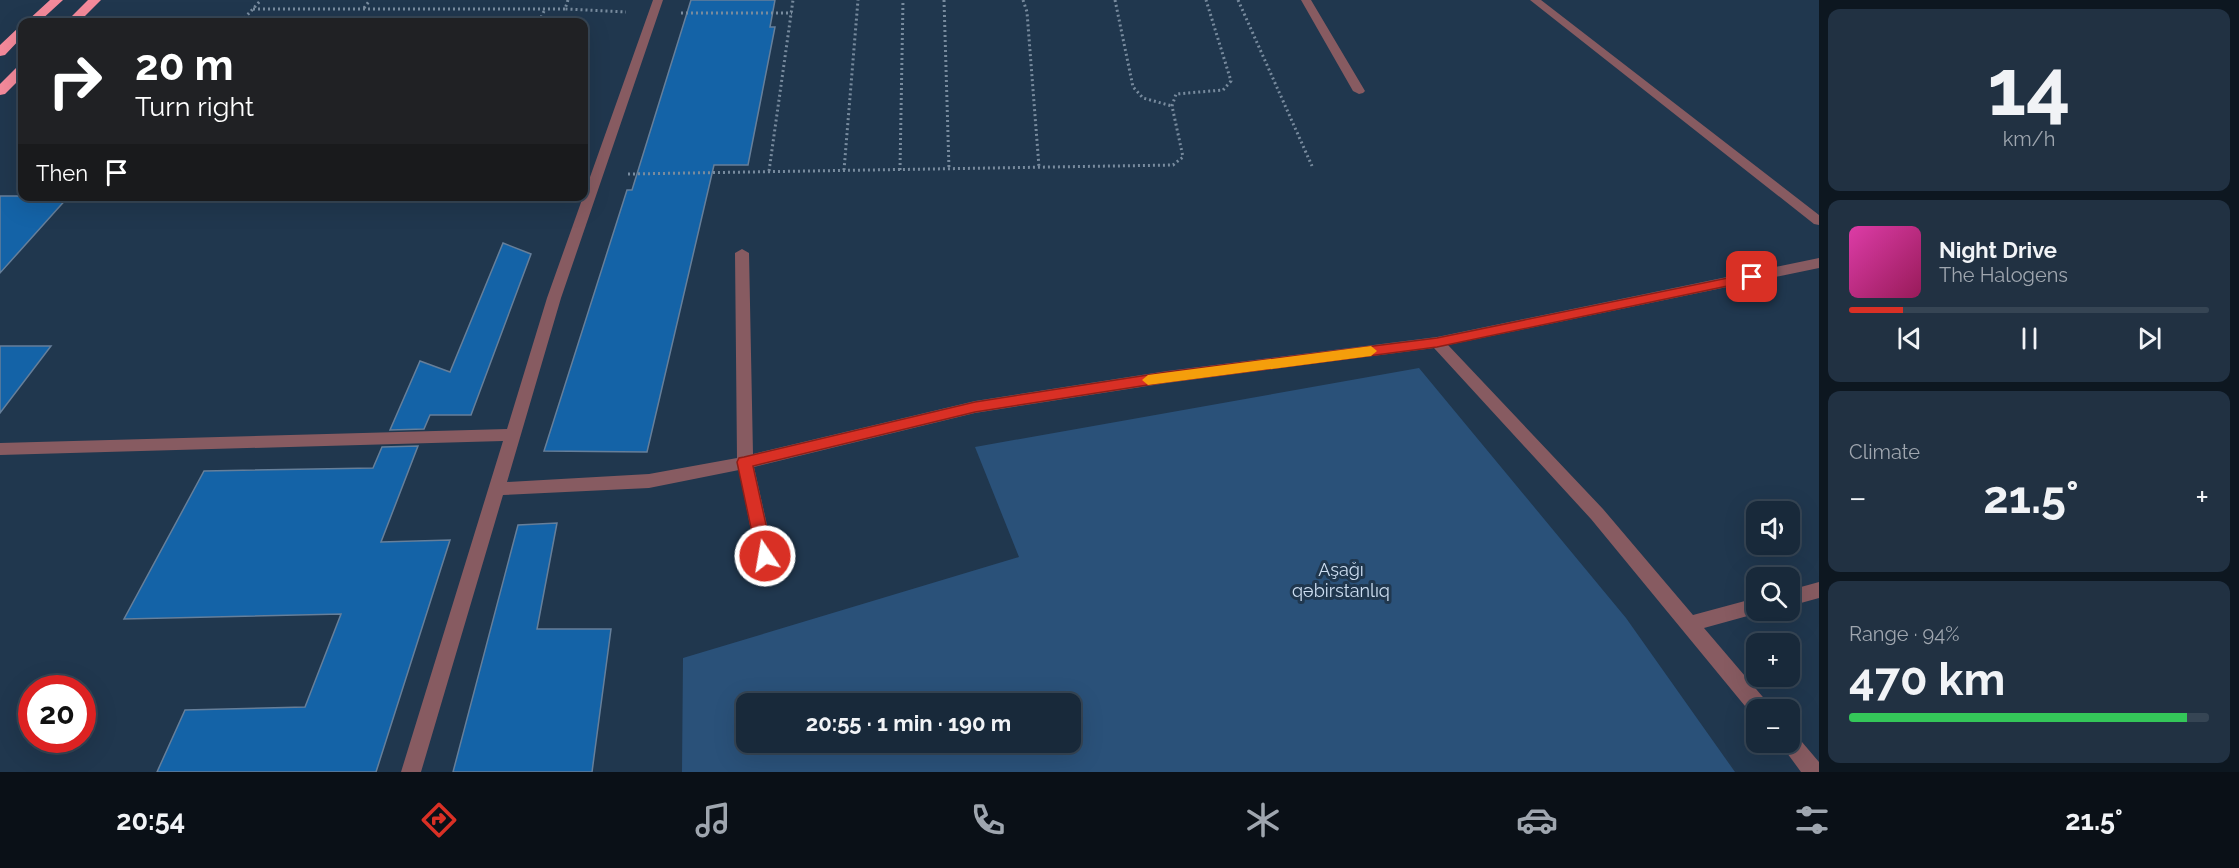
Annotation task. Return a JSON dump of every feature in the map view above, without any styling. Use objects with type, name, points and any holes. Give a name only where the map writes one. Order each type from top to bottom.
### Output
[{"type":"highway","points":[[37,18],[57,0]]},
{"type":"highway","points":[[76,18],[95,0]]},
{"type":"highway","points":[[0,52],[18,35]]},
{"type":"highway","points":[[0,91],[18,74]]},
{"type":"street","points":[[588,201],[658,0]]},
{"type":"street","points":[[1306,0],[1359,91]]},
{"type":"street","points":[[1535,0],[1819,221]]},
{"type":"street","points":[[411,772],[554,298],[588,201]]},
{"type":"street","points":[[742,253],[744,462],[765,556]]},
{"type":"street","points":[[496,489],[649,482],[744,462],[975,407],[1167,377],[1437,342],[1819,263]]},
{"type":"street","points":[[1437,342],[1597,514],[1752,699]]},
{"type":"street","points":[[0,449],[514,435]]},
{"type":"street","points":[[1800,595],[1819,590]]},
{"type":"street","points":[[1689,624],[1746,609]]},
{"type":"street","points":[[1798,753],[1814,772]]},
{"type":"path","points":[[245,18],[261,0]]},
{"type":"path","points":[[363,9],[370,0]]},
{"type":"path","points":[[769,171],[794,0]]},
{"type":"path","points":[[844,170],[858,0]]},
{"type":"path","points":[[900,170],[903,0]]},
{"type":"path","points":[[944,0],[949,169]]},
{"type":"path","points":[[1023,0],[1027,12],[1039,167]]},
{"type":"path","points":[[1115,0],[1133,87],[1143,98],[1172,106]]},
{"type":"path","points":[[597,175],[1173,165],[1184,158],[1172,106],[1176,94],[1222,90],[1231,81],[1206,0]]},
{"type":"path","points":[[1238,0],[1312,166]]},
{"type":"path","points":[[253,9],[564,9]]},
{"type":"path","points":[[541,18],[545,9]]},
{"type":"green space","name":"Aşağı qəbirstanlıq","points":[[1419,368],[1626,618],[1735,772],[682,772],[683,658],[1019,557],[975,447]]},
{"type":"building","points":[[691,0],[775,0],[770,27],[775,27],[748,165],[714,165],[647,452],[544,451],[627,190],[632,190]]},
{"type":"building","points":[[0,196],[18,196],[18,201],[65,201],[0,273]]},
{"type":"building","points":[[503,243],[531,254],[471,415],[430,415],[424,429],[390,430],[420,361],[450,372]]},
{"type":"building","points":[[0,346],[51,346],[0,413]]},
{"type":"building","points":[[418,446],[381,542],[450,540],[376,772],[157,772],[185,710],[305,707],[341,614],[124,619],[204,471],[373,468],[382,447]]},
{"type":"building","points":[[557,523],[537,629],[611,629],[592,772],[453,772],[518,525]]},
{"type":"slow traffic","points":[[1148,380],[1371,351]]},
{"type":"route","points":[[765,556],[744,462],[975,407],[1167,377],[1437,342],[1752,277]]}]
